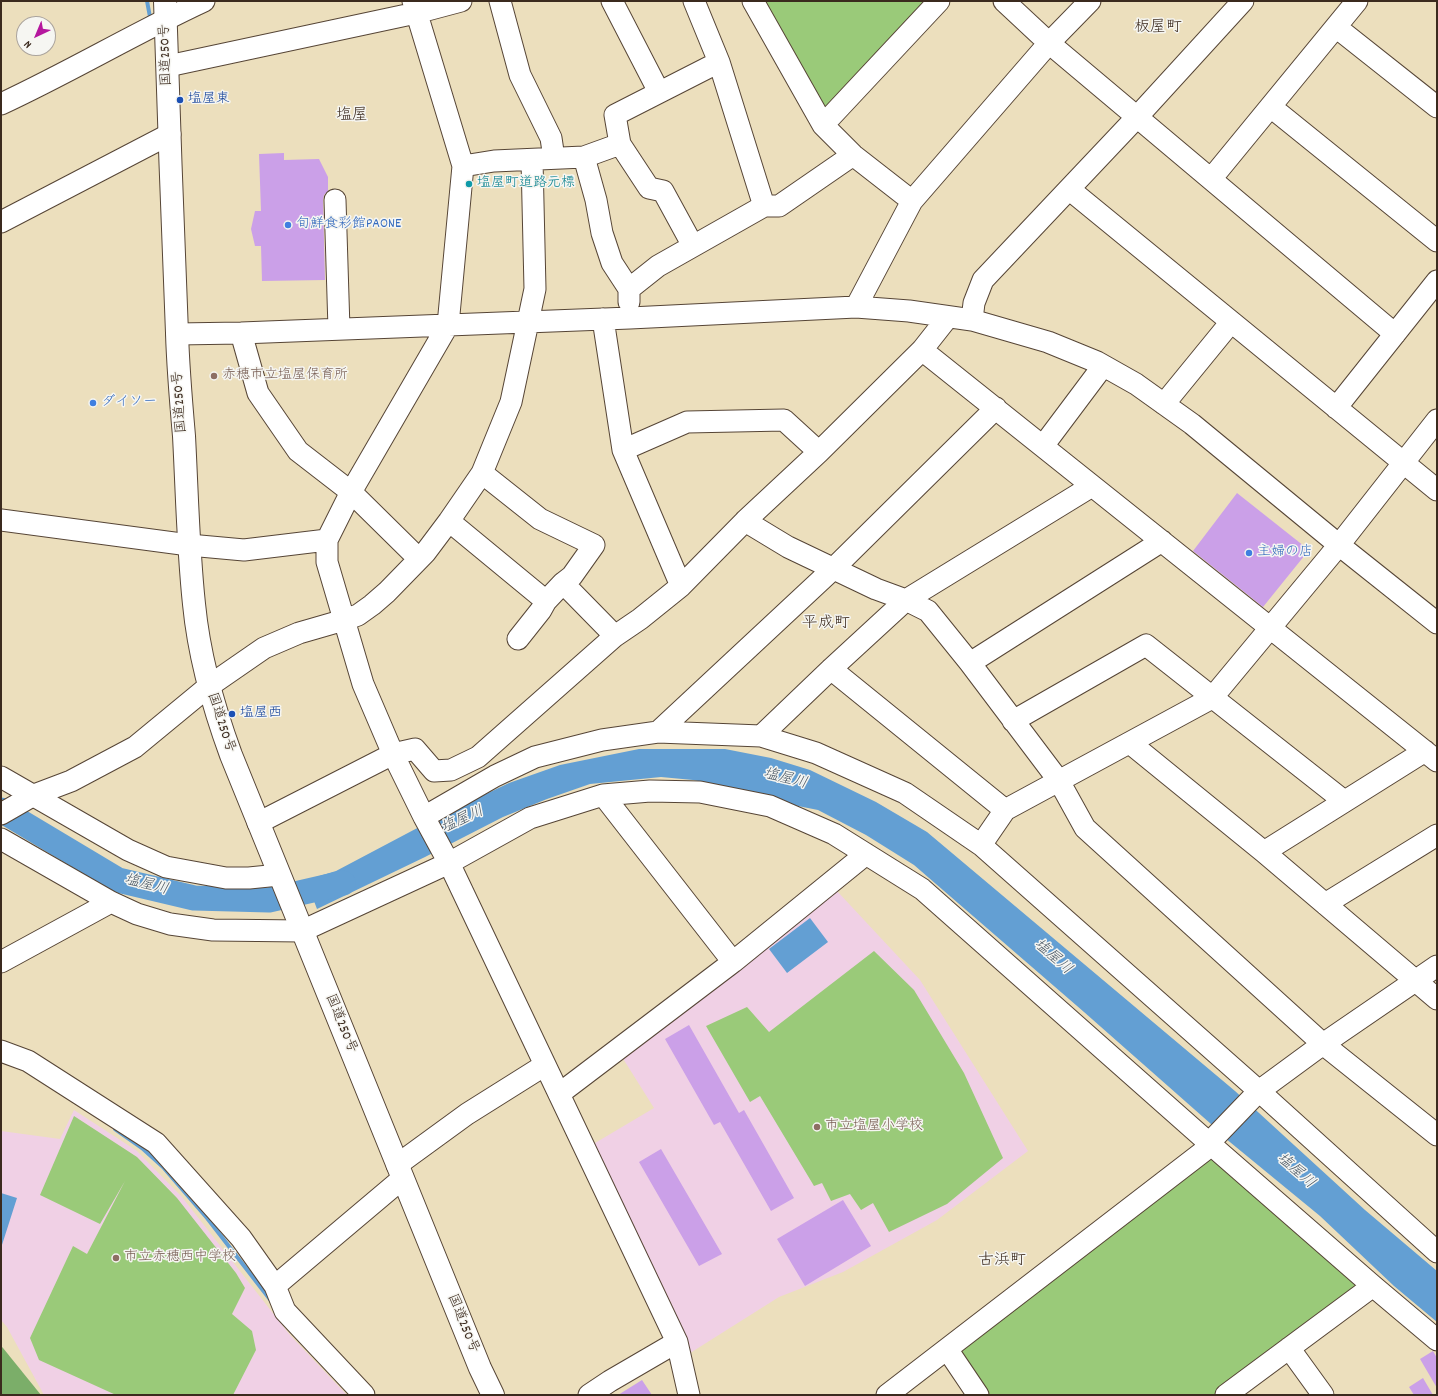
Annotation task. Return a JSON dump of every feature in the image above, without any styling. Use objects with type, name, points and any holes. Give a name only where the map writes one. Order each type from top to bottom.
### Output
[{"type":"highway","name":"国道250号","points":[[166,10],[177,334],[189,545],[199,641],[209,686],[218,720],[231,756],[480,1368],[493,1395]]},
{"type":"street","points":[[1,104],[40,86],[166,10],[204,1]]},
{"type":"street","points":[[168,66],[414,7],[461,1]]},
{"type":"street","points":[[500,1],[520,75],[551,138],[554,158]]},
{"type":"street","points":[[612,1],[659,92]]},
{"type":"street","points":[[694,1],[719,62],[764,206]]},
{"type":"street","points":[[754,1],[823,125],[853,155],[912,201]]},
{"type":"street","points":[[823,125],[939,1]]},
{"type":"street","points":[[1004,1],[1049,44],[1395,334]]},
{"type":"street","points":[[856,307],[912,201],[1049,44],[1090,1]]},
{"type":"street","points":[[972,320],[974,303],[983,280],[1137,117],[1243,1]]},
{"type":"street","points":[[1211,179],[1357,1]]},
{"type":"street","points":[[414,7],[463,166],[448,325],[351,492],[327,540],[327,562],[363,684],[393,754],[424,817],[449,863],[677,1342],[689,1395]]},
{"type":"street","points":[[1336,27],[1437,107]]},
{"type":"street","points":[[693,246],[663,191],[649,188],[620,144],[615,115],[719,62]]},
{"type":"street","points":[[1271,107],[1437,241]]},
{"type":"street","points":[[1,222],[170,134]]},
{"type":"street","points":[[463,166],[494,161],[584,156],[620,144]]},
{"type":"street","points":[[629,289],[658,266],[764,206],[779,206],[853,155]]},
{"type":"street","points":[[584,156],[596,200],[602,232],[612,263],[629,289],[630,318]]},
{"type":"street","points":[[1,814],[34,795],[72,781],[135,747],[209,686],[264,648],[299,633],[344,620],[358,614],[372,605],[419,559],[449,521],[482,473],[511,402],[535,289],[532,160]]},
{"type":"street","points":[[1069,189],[1437,490]]},
{"type":"street","points":[[335,200],[340,329]]},
{"type":"street","points":[[1336,408],[1437,282]]},
{"type":"street","points":[[177,334],[240,333],[630,318],[856,307],[909,311],[972,320],[1048,342],[1103,366],[1136,384],[1192,424],[1339,545],[1437,623]]},
{"type":"street","points":[[258,823],[393,754],[415,749],[434,771],[451,770],[478,757],[615,636],[640,619],[681,586],[745,521],[819,452],[922,350],[948,317]]},
{"type":"street","points":[[603,319],[623,450],[681,586]]},
{"type":"street","points":[[1164,404],[1231,322]]},
{"type":"street","points":[[240,333],[258,393],[298,451],[351,492],[419,559]]},
{"type":"street","points":[[922,350],[1431,756],[1344,801],[1264,852]]},
{"type":"street","points":[[1043,446],[1103,366]]},
{"type":"street","points":[[658,732],[834,568],[996,408]]},
{"type":"street","points":[[623,450],[687,422],[784,420],[819,452]]},
{"type":"street","points":[[981,845],[1005,810],[1212,698],[1339,545],[1437,420]]},
{"type":"street","points":[[482,473],[540,519],[594,545],[572,576],[546,601],[541,610],[518,639]]},
{"type":"street","points":[[761,736],[906,600],[1092,486]]},
{"type":"street","points":[[1,520],[189,545],[244,550],[327,540]]},
{"type":"street","points":[[449,521],[546,601]]},
{"type":"street","points":[[745,521],[788,547],[876,589],[906,600],[928,611],[970,663],[1059,781],[1084,828],[1323,1044],[1437,1135]]},
{"type":"street","points":[[970,663],[1162,541]]},
{"type":"street","points":[[563,583],[615,636]]},
{"type":"street","points":[[1013,721],[1146,645],[1344,801]]},
{"type":"street","points":[[831,669],[1005,810]]},
{"type":"street","points":[[424,817],[495,776],[536,757],[602,740],[658,732],[761,736],[816,753],[906,793],[981,845],[1259,1090],[1437,1252]]},
{"type":"street","points":[[1130,743],[1264,852],[1437,999]]},
{"type":"street","points":[[1,777],[128,850],[166,867],[207,876],[226,878],[249,878],[279,875]]},
{"type":"street","points":[[1,839],[111,902],[137,914],[170,924],[213,930],[302,931],[449,863],[530,818],[603,795],[650,790],[700,792],[770,806],[834,834],[922,889],[1373,1286],[1437,1340]]},
{"type":"street","points":[[603,795],[733,962]]},
{"type":"street","points":[[1325,904],[1437,834]]},
{"type":"street","points":[[559,1094],[733,962],[866,854]]},
{"type":"street","points":[[1,962],[111,902]]},
{"type":"street","points":[[887,1395],[1204,1152],[1210,1143],[1259,1090],[1437,966]]},
{"type":"street","points":[[1,1051],[28,1061],[156,1143],[241,1238],[275,1286],[285,1311],[364,1395]]},
{"type":"street","points":[[275,1286],[400,1172],[467,1114],[545,1065]]},
{"type":"street","points":[[1226,1395],[1373,1286]]},
{"type":"street","points":[[589,1395],[677,1342]]},
{"type":"street","points":[[947,1348],[978,1395]]},
{"type":"street","points":[[1289,1348],[1323,1395]]},
{"type":"shaded area","name":"市立塩屋小学校","points":[[837,891],[920,980],[1028,1151],[937,1220],[843,1272],[779,1297],[687,1355],[590,1146],[654,1108],[622,1057]]},
{"type":"shaded area","name":"市立赤穂西中学校","points":[[74,1110],[137,1151],[182,1197],[290,1335],[347,1395],[44,1395],[7,1327],[1,1320],[1,1131],[60,1139]]},
{"type":"green space","points":[[759,1],[929,1],[827,111],[819,110]]},
{"type":"green space","points":[[874,951],[914,990],[964,1073],[1003,1158],[947,1204],[889,1232],[873,1203],[861,1210],[850,1194],[831,1201],[822,1183],[814,1186],[760,1096],[750,1102],[706,1026],[747,1007],[769,1032]]},
{"type":"green space","name":"市立赤穂西中学校","points":[[74,1116],[137,1157],[177,1198],[236,1273],[245,1288],[232,1314],[252,1331],[256,1350],[233,1395],[116,1395],[39,1360],[30,1338],[73,1246],[87,1254],[125,1181],[100,1224],[40,1195]]},
{"type":"green space","points":[[1213,1158],[1360,1280],[1359,1289],[1216,1395],[985,1395],[956,1351],[1201,1159]]},
{"type":"green space","points":[[1,1346],[3,1348],[41,1395],[1,1395]]},
{"type":"water","points":[[639,749],[725,749],[771,758],[810,770],[876,802],[927,832],[1235,1091],[1365,1210],[1437,1271],[1437,1322],[1394,1286],[1320,1216],[1225,1138],[1084,1012],[914,865],[866,835],[818,810],[778,802],[734,788],[693,780],[661,777],[590,784],[547,799],[503,817],[425,857],[317,909],[306,880],[336,871],[440,816],[509,783],[560,765]]},
{"type":"water","points":[[810,918],[828,942],[787,973],[769,949]]},
{"type":"water","points":[[1,1193],[17,1198],[1,1248]]},
{"type":"building","points":[[284,153],[284,160],[319,159],[328,177],[328,191],[324,195],[323,200],[325,280],[262,281],[261,246],[255,246],[251,229],[255,211],[261,211],[259,154]]},
{"type":"building","name":"主婦の店","points":[[1237,493],[1309,550],[1263,607],[1193,551]]},
{"type":"building","points":[[689,1025],[739,1113],[744,1110],[794,1198],[771,1211],[720,1122],[714,1125],[665,1039]]},
{"type":"building","points":[[661,1149],[722,1254],[699,1266],[639,1162]]},
{"type":"building","points":[[843,1200],[871,1246],[805,1286],[777,1239]]},
{"type":"building","points":[[1433,1351],[1437,1358],[1437,1388],[1420,1359]]},
{"type":"building","points":[[1423,1378],[1433,1395],[1414,1395],[1409,1387]]},
{"type":"building","points":[[642,1380],[652,1395],[618,1395]]},
{"type":"waterway","points":[[147,1],[150,17],[147,19]]},
{"type":"waterway","name":"塩屋川","points":[[1,810],[118,880],[194,898],[269,900],[343,883]]},
{"type":"waterway","points":[[115,1129],[142,1148],[163,1167],[207,1218],[272,1302]]},
{"type":"place","name":"塩屋東","points":[[180,100]]},
{"type":"place","name":"塩屋町道路元標","points":[[469,184]]},
{"type":"place","name":"旬鮮食彩館PAONE","points":[[288,225]]},
{"type":"place","name":"赤穂市立塩屋保育所","points":[[214,376]]},
{"type":"place","name":"ダイソー","points":[[93,403]]},
{"type":"place","name":"主婦の店","points":[[1249,553]]},
{"type":"place","name":"塩屋西","points":[[232,714]]},
{"type":"place","name":"市立塩屋小学校","points":[[817,1127]]},
{"type":"place","name":"市立赤穂西中学校","points":[[116,1258]]},
{"type":"district","name":"板屋町","points":[[1158,29]]},
{"type":"district","name":"塩屋","points":[[352,117]]},
{"type":"district","name":"平成町","points":[[826,625]]},
{"type":"district","name":"古浜町","points":[[1002,1262]]}]
